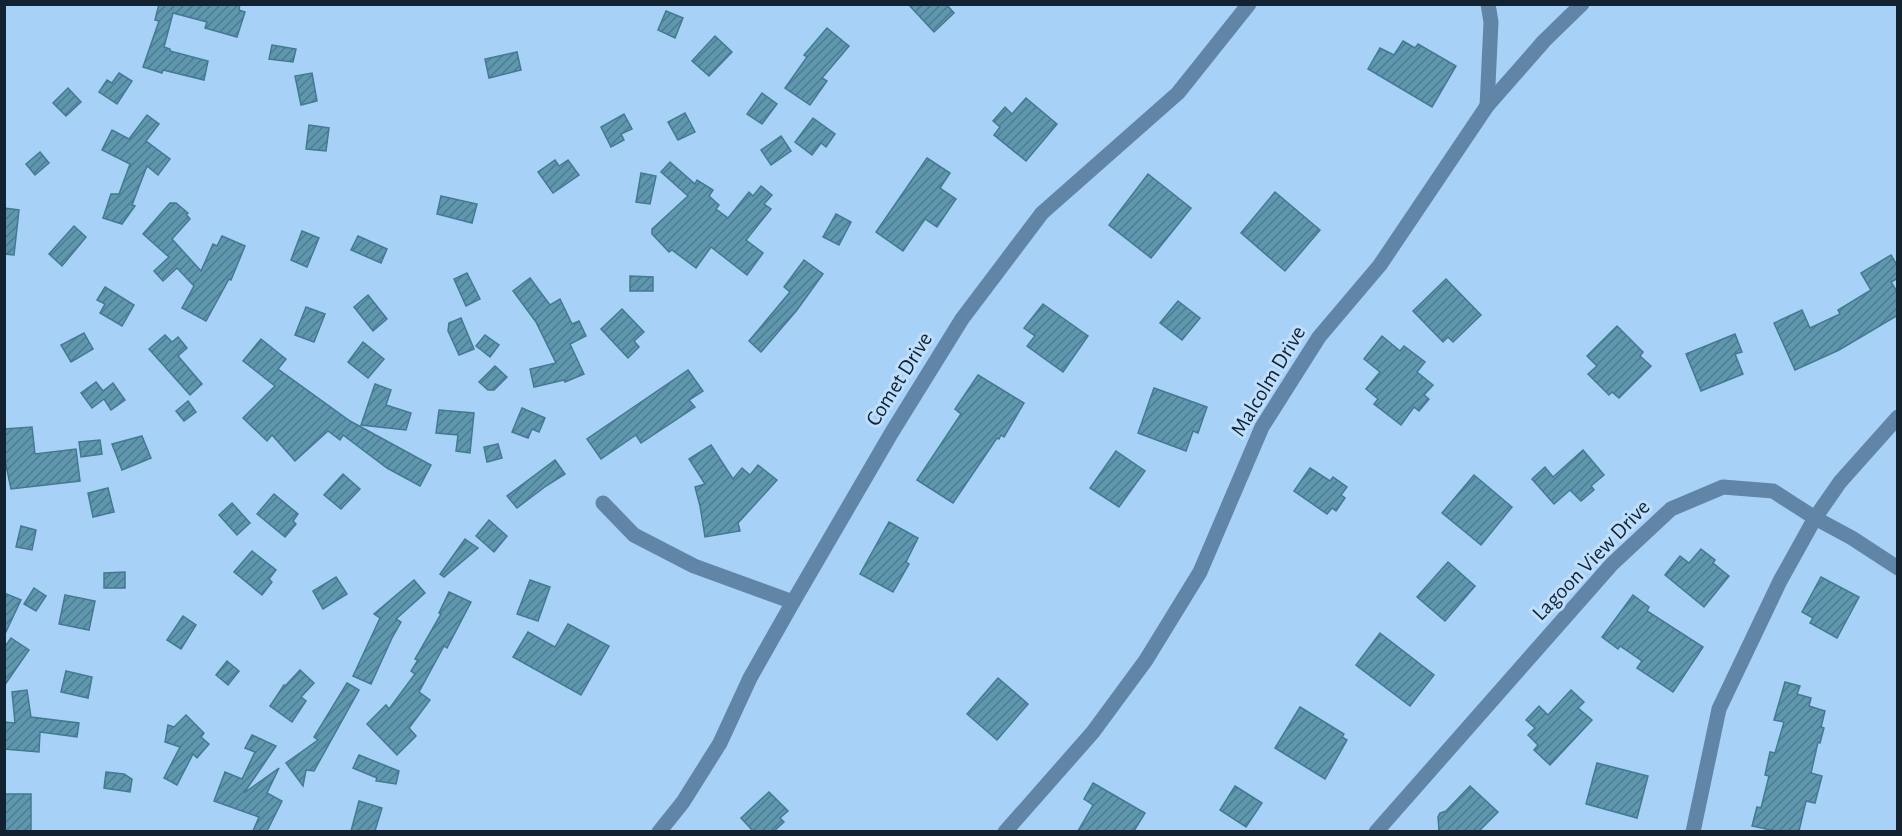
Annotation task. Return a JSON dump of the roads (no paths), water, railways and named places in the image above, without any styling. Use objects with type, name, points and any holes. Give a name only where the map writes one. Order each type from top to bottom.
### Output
[{"type":"street","name":"Comet Drive","points":[[659,831],[683,802],[720,743],[750,678],[792,602],[891,432],[962,319],[1042,213],[1178,93],[1249,4]]},
{"type":"street","points":[[1487,106],[1491,22],[1488,4]]},
{"type":"street","name":"Malcolm Drive","points":[[1005,831],[1094,732],[1146,660],[1200,572],[1262,427],[1319,337],[1380,265],[1487,106],[1544,41],[1582,4]]},
{"type":"street","points":[[1694,831],[1719,709],[1780,580],[1815,518],[1840,482],[1898,417]]},
{"type":"street","name":"Lagoon View Drive","points":[[1376,831],[1612,564],[1671,509],[1723,488],[1773,491],[1898,568]]},
{"type":"street","points":[[603,503],[634,536],[693,566],[792,602]]}]
